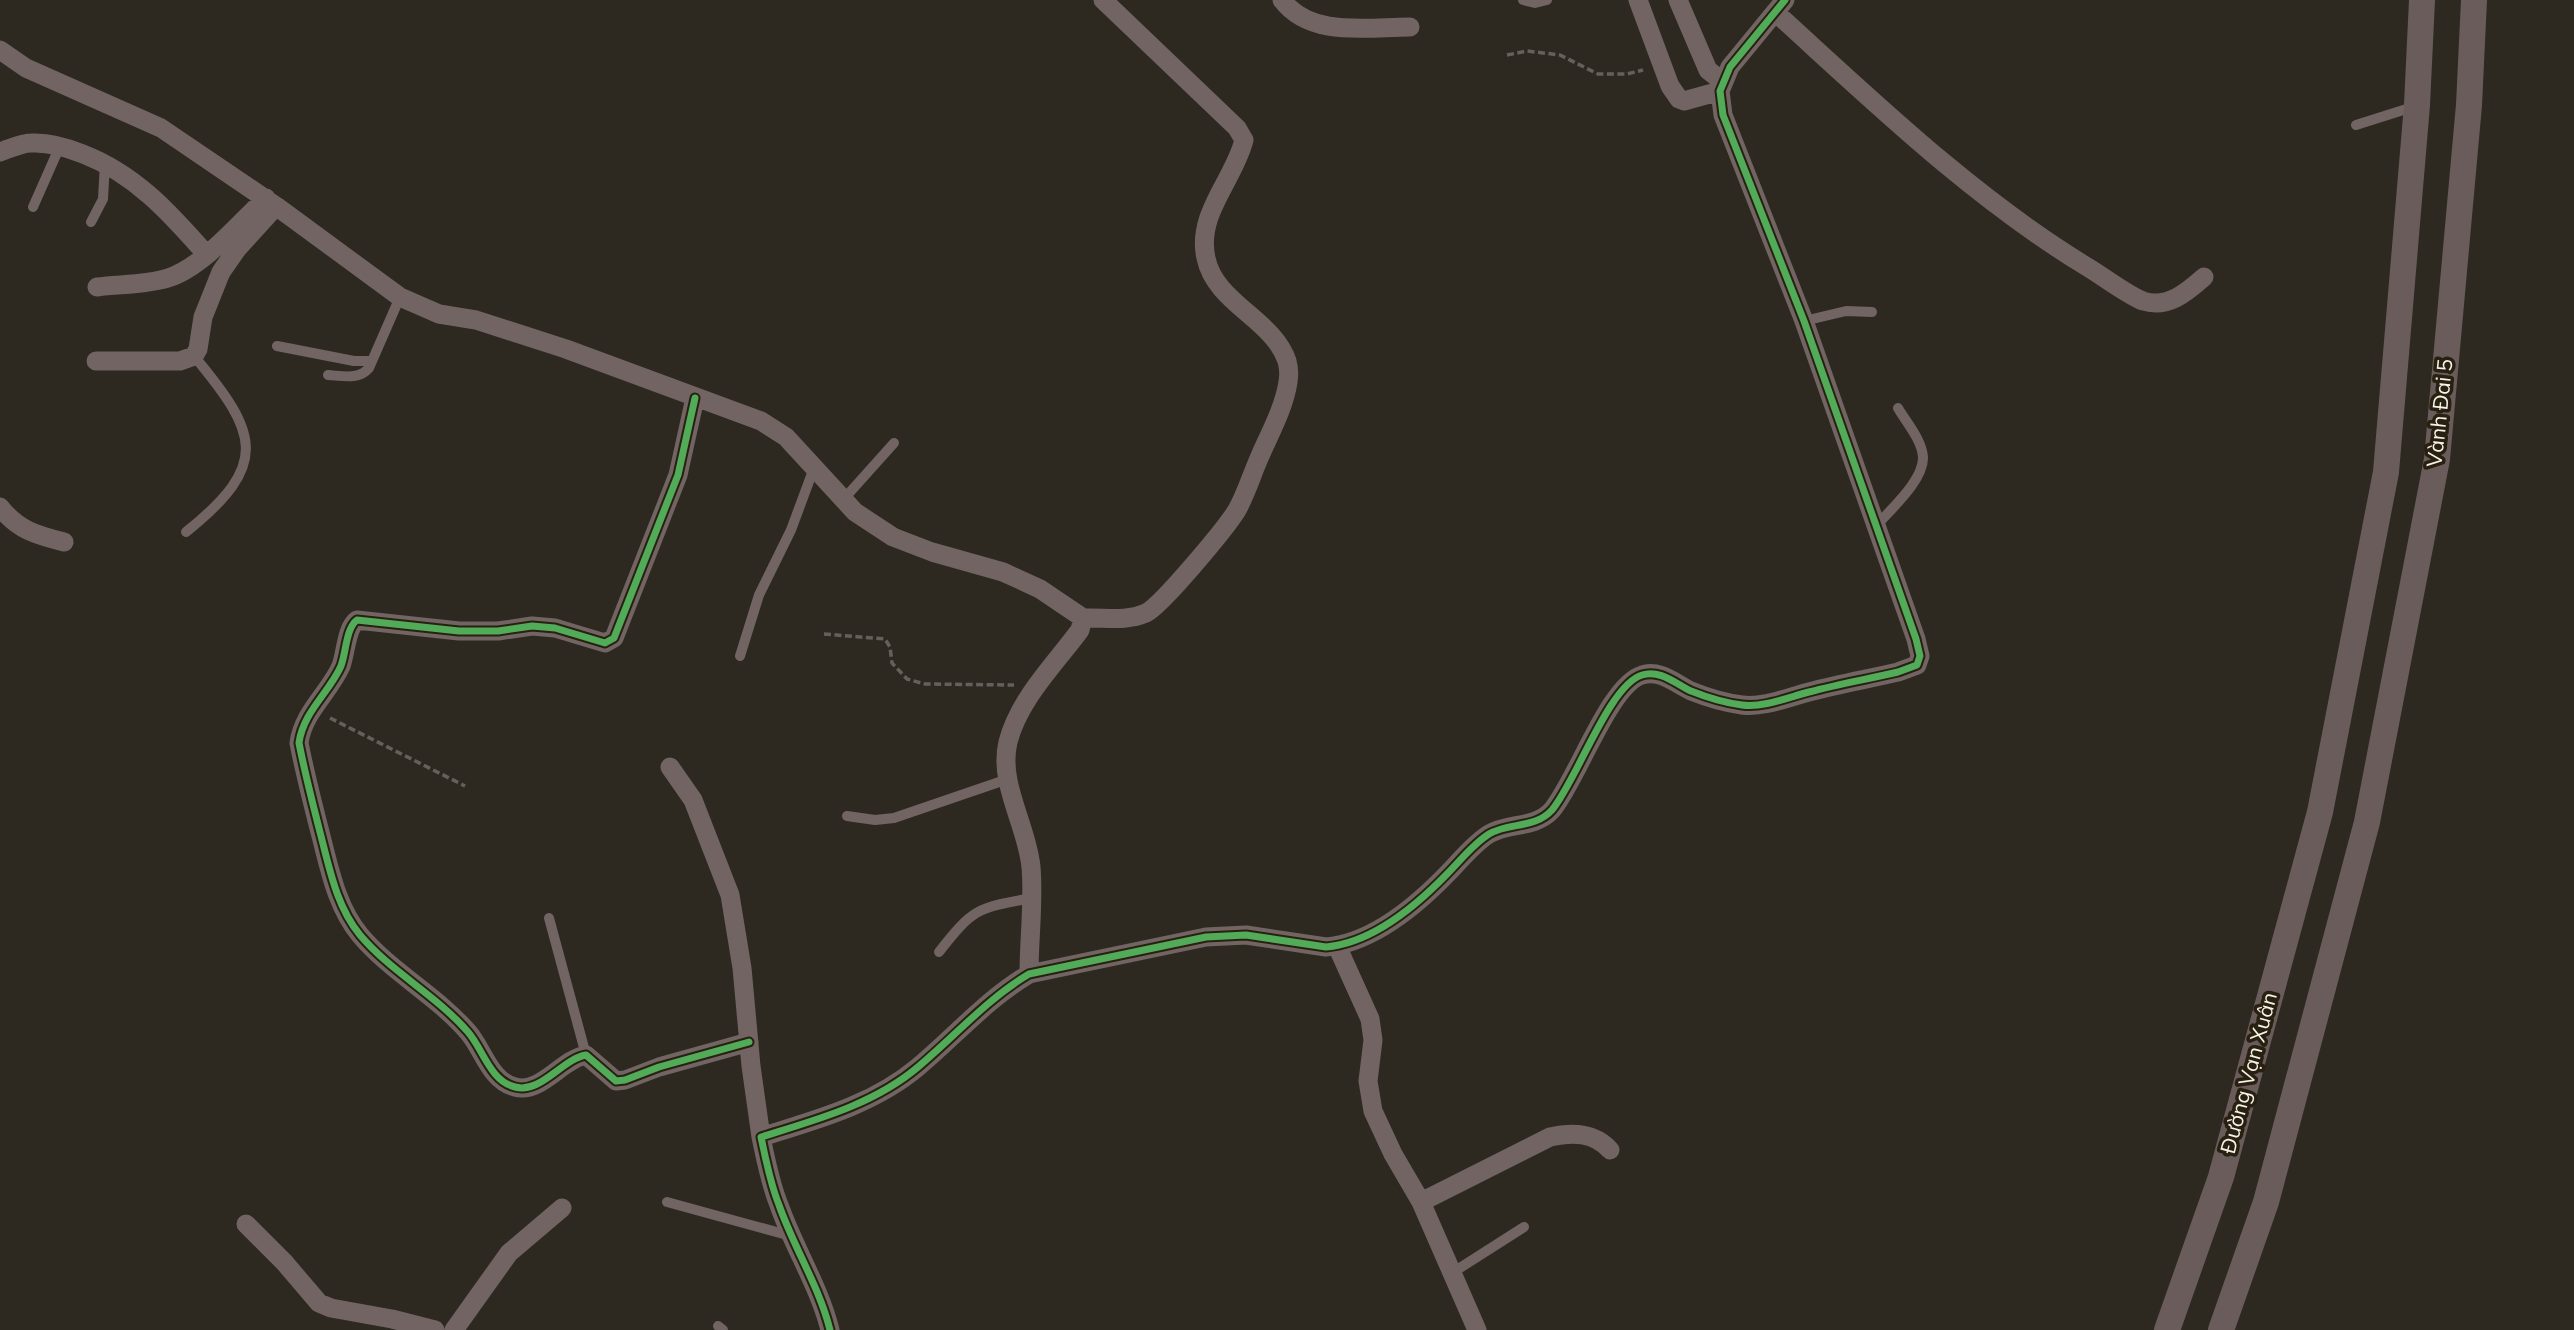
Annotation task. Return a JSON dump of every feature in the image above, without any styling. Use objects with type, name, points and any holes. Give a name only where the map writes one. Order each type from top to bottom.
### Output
[{"type":"main road","points":[[2417,105],[2422,0]]},
{"type":"main road","name":"Vành Đai 5","points":[[2221,1330],[2266,1202],[2367,822],[2437,459],[2469,105],[2474,0]]},
{"type":"main road","name":"Đường Vạn Xuân","points":[[2167,1330],[2221,1177],[2320,812],[2386,472],[2417,105]]},
{"type":"street","points":[[0,50],[26,68],[161,128],[271,202],[400,297],[439,314],[476,320],[566,349],[761,421],[786,437],[842,501],[893,537],[932,552],[1003,572],[1040,589],[1083,618],[1111,620],[1148,612],[1176,584],[1237,510],[1282,405],[1289,381],[1288,365],[1278,344],[1220,286],[1206,257],[1210,212],[1237,160],[1244,140],[1237,128],[1103,0]]},
{"type":"street","points":[[1282,0],[1292,12],[1306,21],[1325,26],[1410,27]]},
{"type":"street","points":[[1638,0],[1675,95],[1684,101],[1716,89],[1730,67],[1780,6],[1920,143],[2036,236],[2143,301],[2165,303],[2185,294],[2204,277]]},
{"type":"street","points":[[761,1137],[872,1098],[917,1068],[979,1010],[1010,985],[1029,974],[1206,937],[1246,935],[1314,946],[1337,946],[1363,936],[1393,919],[1428,893],[1487,835],[1500,828],[1529,824],[1543,818],[1569,785],[1615,698],[1628,683],[1643,674],[1668,677],[1691,691],[1746,706],[1917,665],[1920,656],[1804,321],[1723,115],[1716,89],[1678,0]]},
{"type":"street","points":[[0,152],[29,143],[60,145],[105,162],[152,196],[206,254]]},
{"type":"street","points":[[97,287],[166,279],[177,275],[271,202]]},
{"type":"street","points":[[96,360],[180,361],[194,356],[198,349],[203,317],[221,272],[271,202]]},
{"type":"street","points":[[695,398],[678,475],[611,641],[605,643],[555,628],[532,626],[498,631],[459,631],[358,621],[351,627],[341,666],[304,723],[299,743],[334,885],[350,921],[390,964],[467,1031],[479,1046],[487,1063],[504,1082],[526,1089],[575,1057],[586,1055],[616,1081],[620,1081],[749,1042]]},
{"type":"street","points":[[0,507],[12,522],[38,536],[64,542]]},
{"type":"street","points":[[1029,974],[1031,863],[1008,779],[1006,754],[1009,739],[1023,706],[1080,629],[1083,618]]},
{"type":"street","points":[[670,767],[694,800],[730,895],[742,968],[766,1166],[779,1206],[824,1305],[830,1330]]},
{"type":"street","points":[[1337,946],[1370,1019],[1373,1040],[1368,1081],[1373,1111],[1393,1154],[1421,1202],[1478,1330]]},
{"type":"street","points":[[1421,1202],[1550,1137],[1567,1133],[1590,1136],[1602,1141],[1610,1150]]},
{"type":"street","points":[[454,1330],[509,1253],[562,1208]]},
{"type":"street","points":[[246,1224],[284,1262],[319,1303],[331,1308],[435,1330]]},
{"type":"lane","points":[[1523,0],[1535,3],[1547,0]]},
{"type":"lane","points":[[2356,125],[2417,105]]},
{"type":"lane","points":[[33,207],[60,145]]},
{"type":"lane","points":[[92,222],[103,199],[105,162]]},
{"type":"lane","points":[[328,375],[365,374],[400,297]]},
{"type":"lane","points":[[1804,321],[1846,311],[1872,312]]},
{"type":"lane","points":[[277,346],[354,361],[372,361]]},
{"type":"lane","points":[[186,532],[207,514],[233,484],[244,467],[247,450],[243,429],[231,403],[194,356]]},
{"type":"lane","points":[[1876,525],[1913,484],[1921,467],[1923,456],[1918,441],[1898,408]]},
{"type":"lane","points":[[842,501],[894,443]]},
{"type":"lane","points":[[740,656],[759,595],[791,530],[814,468]]},
{"type":"lane","points":[[847,816],[875,820],[894,818],[1008,779]]},
{"type":"lane","points":[[939,952],[961,924],[978,909],[1032,898]]},
{"type":"lane","points":[[549,918],[586,1055]]},
{"type":"lane","points":[[667,1202],[792,1236]]},
{"type":"lane","points":[[1452,1273],[1524,1227]]},
{"type":"path","points":[[1507,55],[1527,51],[1560,55],[1598,74],[1627,74],[1661,64]]},
{"type":"path","points":[[824,634],[884,639],[890,647],[892,663],[906,679],[925,684],[1037,687]]},
{"type":"path","points":[[312,709],[466,786]]},
{"type":"cycle path","points":[[830,1330],[820,1298],[776,1197],[761,1137],[843,1110],[882,1092],[918,1067],[985,1006],[1029,974],[1206,937],[1246,935],[1326,947],[1343,944],[1376,931],[1421,898],[1489,834],[1538,820],[1552,810],[1606,714],[1630,682],[1642,675],[1655,674],[1691,691],[1729,703],[1750,706],[1898,672],[1917,665],[1920,656],[1916,639],[1804,321],[1723,115],[1720,91],[1730,67],[1785,0]]},
{"type":"cycle path","points":[[695,398],[678,475],[614,638],[605,643],[555,628],[532,626],[498,631],[459,631],[357,620],[348,635],[341,666],[311,712],[301,732],[299,743],[331,875],[345,913],[360,935],[385,961],[442,1006],[468,1032],[493,1071],[506,1084],[525,1088],[534,1086],[568,1063],[586,1055],[616,1081],[625,1080],[659,1067],[749,1042]]}]
